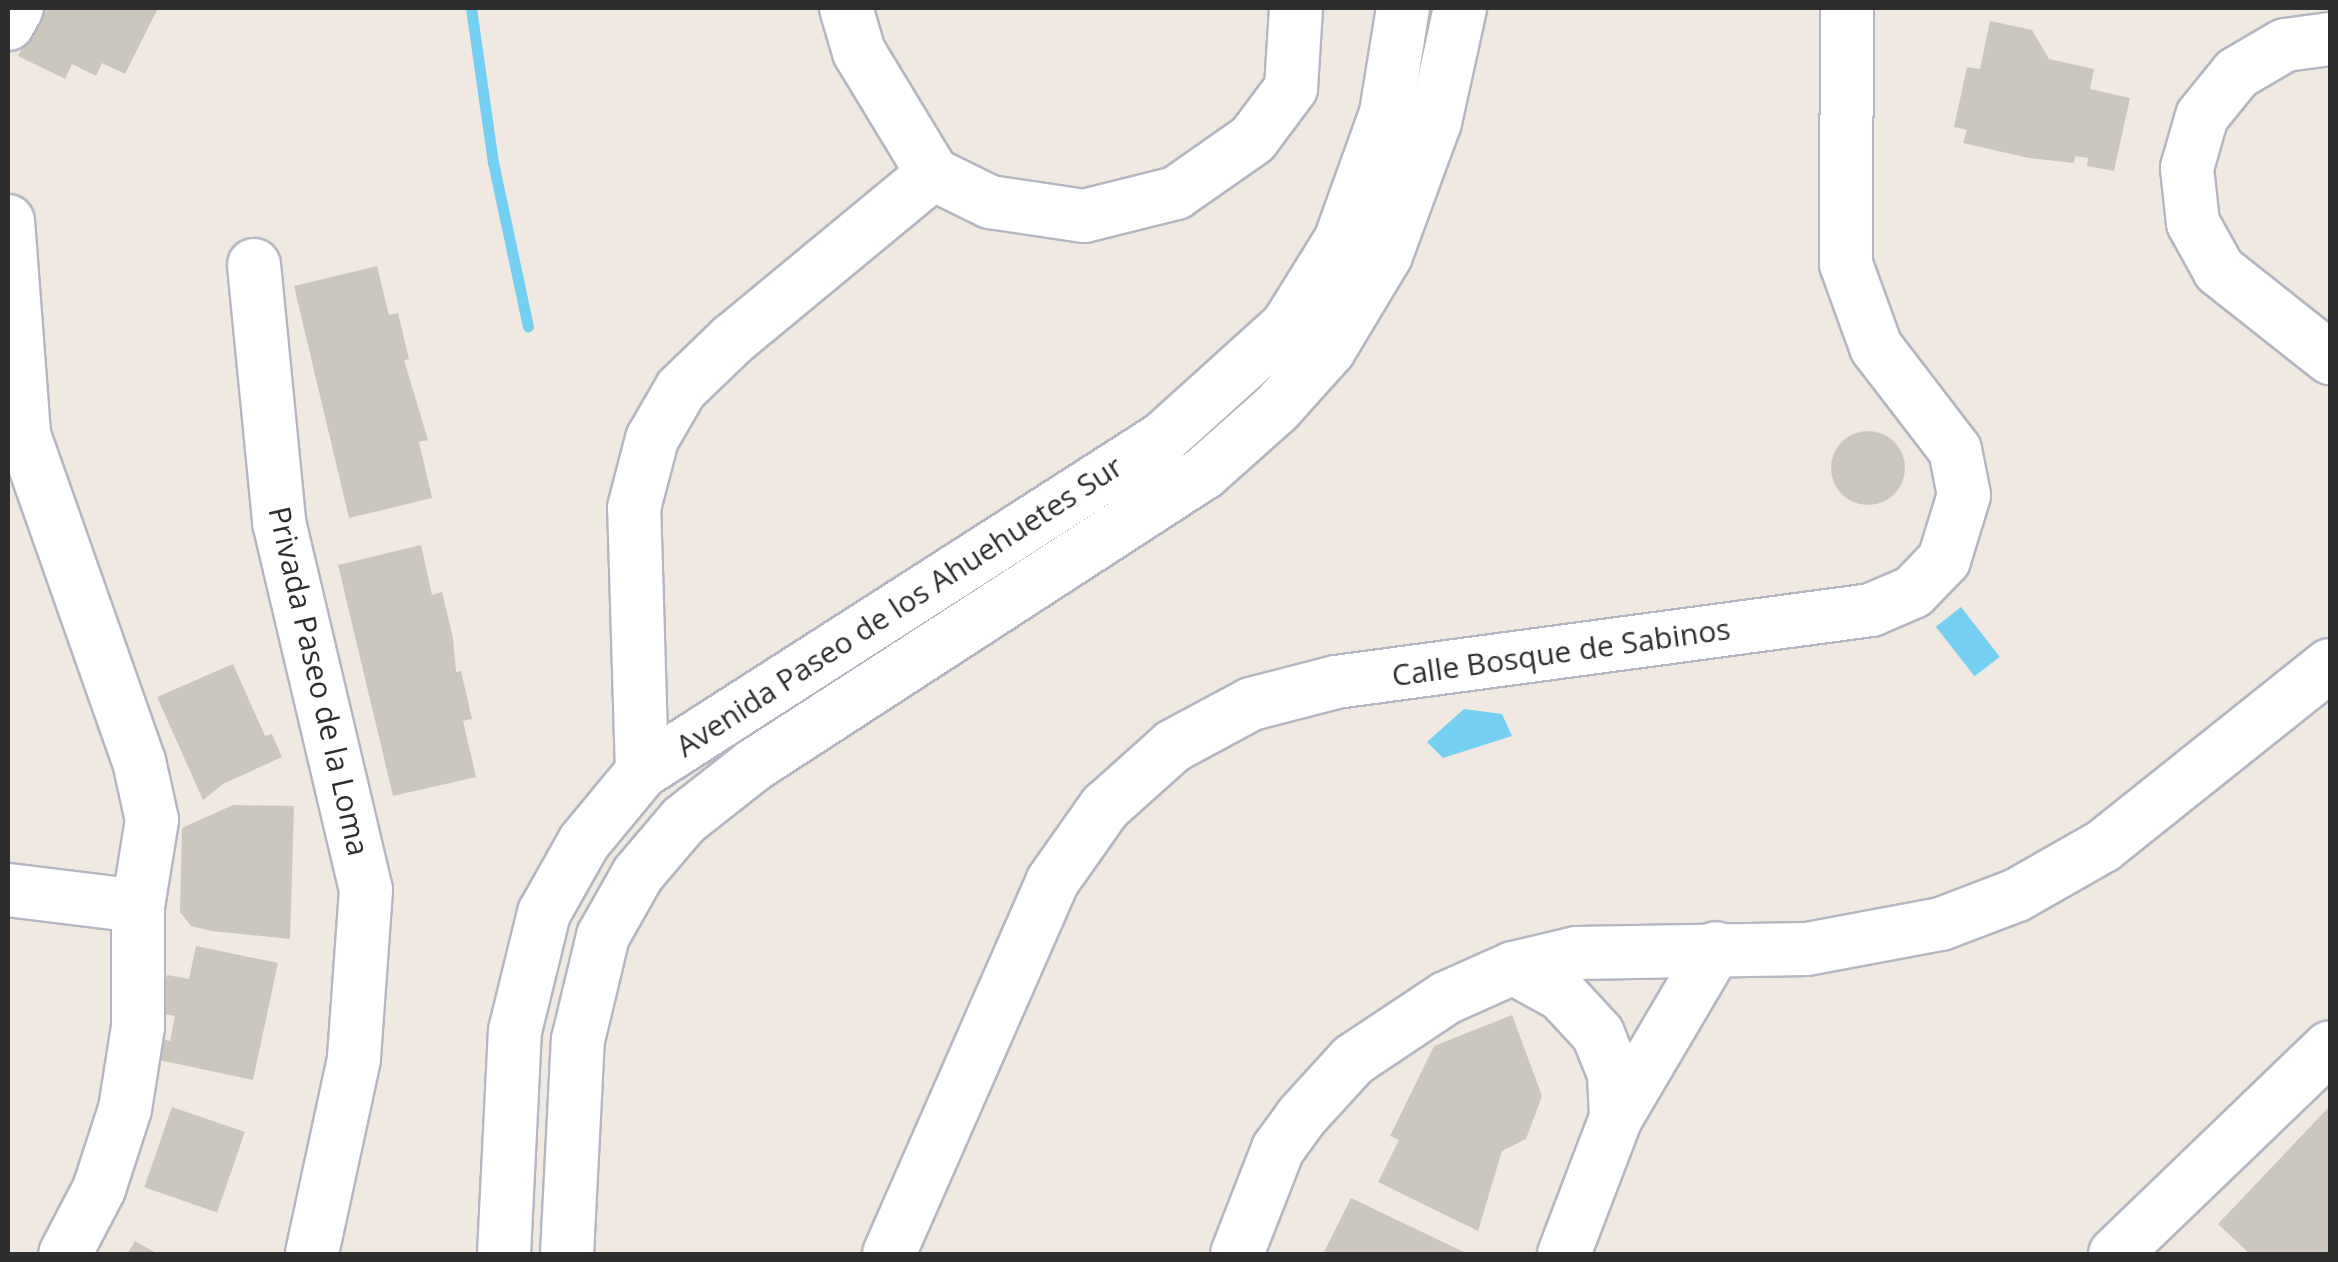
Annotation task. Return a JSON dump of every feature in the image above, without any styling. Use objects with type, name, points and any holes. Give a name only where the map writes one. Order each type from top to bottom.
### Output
[{"type":"street","points":[[8,24],[16,8]]},
{"type":"street","points":[[846,8],[858,52],[934,174],[990,202],[1052,216],[1116,212],[1176,194],[1230,160],[1274,115],[1291,88],[1296,8]]},
{"type":"street","name":"Avenida Paseo de los Ahuehuetes Sur","points":[[504,1254],[515,1030],[544,913],[584,842],[642,772],[858,629],[1162,438],[1287,326],[1346,223],[1386,113],[1404,8]]},
{"type":"street","name":"Avenida Paseo de los Ahuehuetes Sur","points":[[567,1254],[578,1040],[603,936],[638,874],[684,820],[754,765],[1204,473],[1329,350],[1386,255],[1436,122],[1460,8]]},
{"type":"street","name":"Calle Bosque de Sabinos","points":[[889,1254],[1052,882],[1104,808],[1173,746],[1251,704],[1336,682],[1871,610],[1912,592],[1944,560],[1964,495],[1955,450],[1876,347],[1846,264],[1847,8]]},
{"type":"street","points":[[2330,39],[2285,45],[2237,73],[2202,116],[2188,168],[2193,223],[2219,270],[2330,358]]},
{"type":"street","points":[[642,772],[634,508],[652,440],[681,389],[732,340],[934,174]]},
{"type":"street","points":[[8,221],[24,435],[139,761],[152,820],[138,906],[138,1027],[125,1109],[99,1189],[64,1254]]},
{"type":"street","name":"Privada Paseo de la Loma","points":[[254,265],[279,522],[366,890],[364,978],[354,1059],[312,1254]]},
{"type":"street","points":[[858,629],[887,679]]},
{"type":"street","points":[[1237,1254],[1278,1149],[1326,1088],[1414,1016],[1513,968],[1605,950],[1807,949],[1882,939],[2017,895],[2103,846],[2330,665]]},
{"type":"street","points":[[8,890],[138,906]]},
{"type":"street","points":[[1564,1254],[1616,1118],[1716,948]]},
{"type":"street","points":[[1513,968],[1562,994],[1598,1034],[1614,1074],[1616,1118]]},
{"type":"street","points":[[515,1030],[578,1040]]},
{"type":"street","points":[[2114,1254],[2330,1047]]},
{"type":"water","points":[[1961,607],[2000,657],[1975,676],[1936,627]]},
{"type":"water","points":[[1464,709],[1502,714],[1512,736],[1443,758],[1427,742]]},
{"type":"building","points":[[42,8],[158,8],[125,74],[102,63],[96,76],[72,64],[65,79],[18,56]]},
{"type":"building","points":[[1990,21],[2032,30],[2049,59],[2094,69],[2090,89],[2130,98],[2114,171],[2087,166],[2088,158],[2075,156],[2074,163],[2029,158],[1963,143],[1967,130],[1954,127],[1967,67],[1980,69]]},
{"type":"building","points":[[377,266],[389,315],[398,313],[409,359],[404,360],[428,440],[419,442],[432,498],[349,518],[294,286]]},
{"type":"building","points":[[1868,431],[1882,433],[1894,442],[1903,454],[1903,482],[1894,494],[1882,503],[1868,505],[1854,503],[1842,494],[1833,482],[1831,468],[1833,454],[1842,442],[1854,433]]},
{"type":"building","points":[[421,545],[432,595],[442,592],[456,672],[461,671],[472,719],[463,721],[476,777],[393,796],[338,565]]},
{"type":"building","points":[[233,664],[265,736],[272,734],[282,757],[223,784],[203,800],[157,697]]},
{"type":"building","points":[[233,805],[294,806],[290,939],[211,931],[191,926],[180,912],[182,828]]},
{"type":"building","points":[[196,946],[278,963],[253,1080],[150,1058],[154,1037],[170,1041],[175,1016],[159,1013],[167,975],[189,979]]},
{"type":"building","points":[[1512,1015],[1542,1096],[1526,1139],[1502,1151],[1478,1231],[1378,1182],[1399,1140],[1390,1136],[1434,1046]]},
{"type":"building","points":[[2330,1106],[2330,1254],[2250,1254],[2218,1224]]},
{"type":"building","points":[[172,1107],[245,1132],[217,1212],[144,1187]]},
{"type":"building","points":[[1351,1198],[1468,1254],[1323,1254]]},
{"type":"building","points":[[135,1241],[158,1254],[127,1254]]},
{"type":"waterway","points":[[471,8],[493,162],[528,326]]}]
